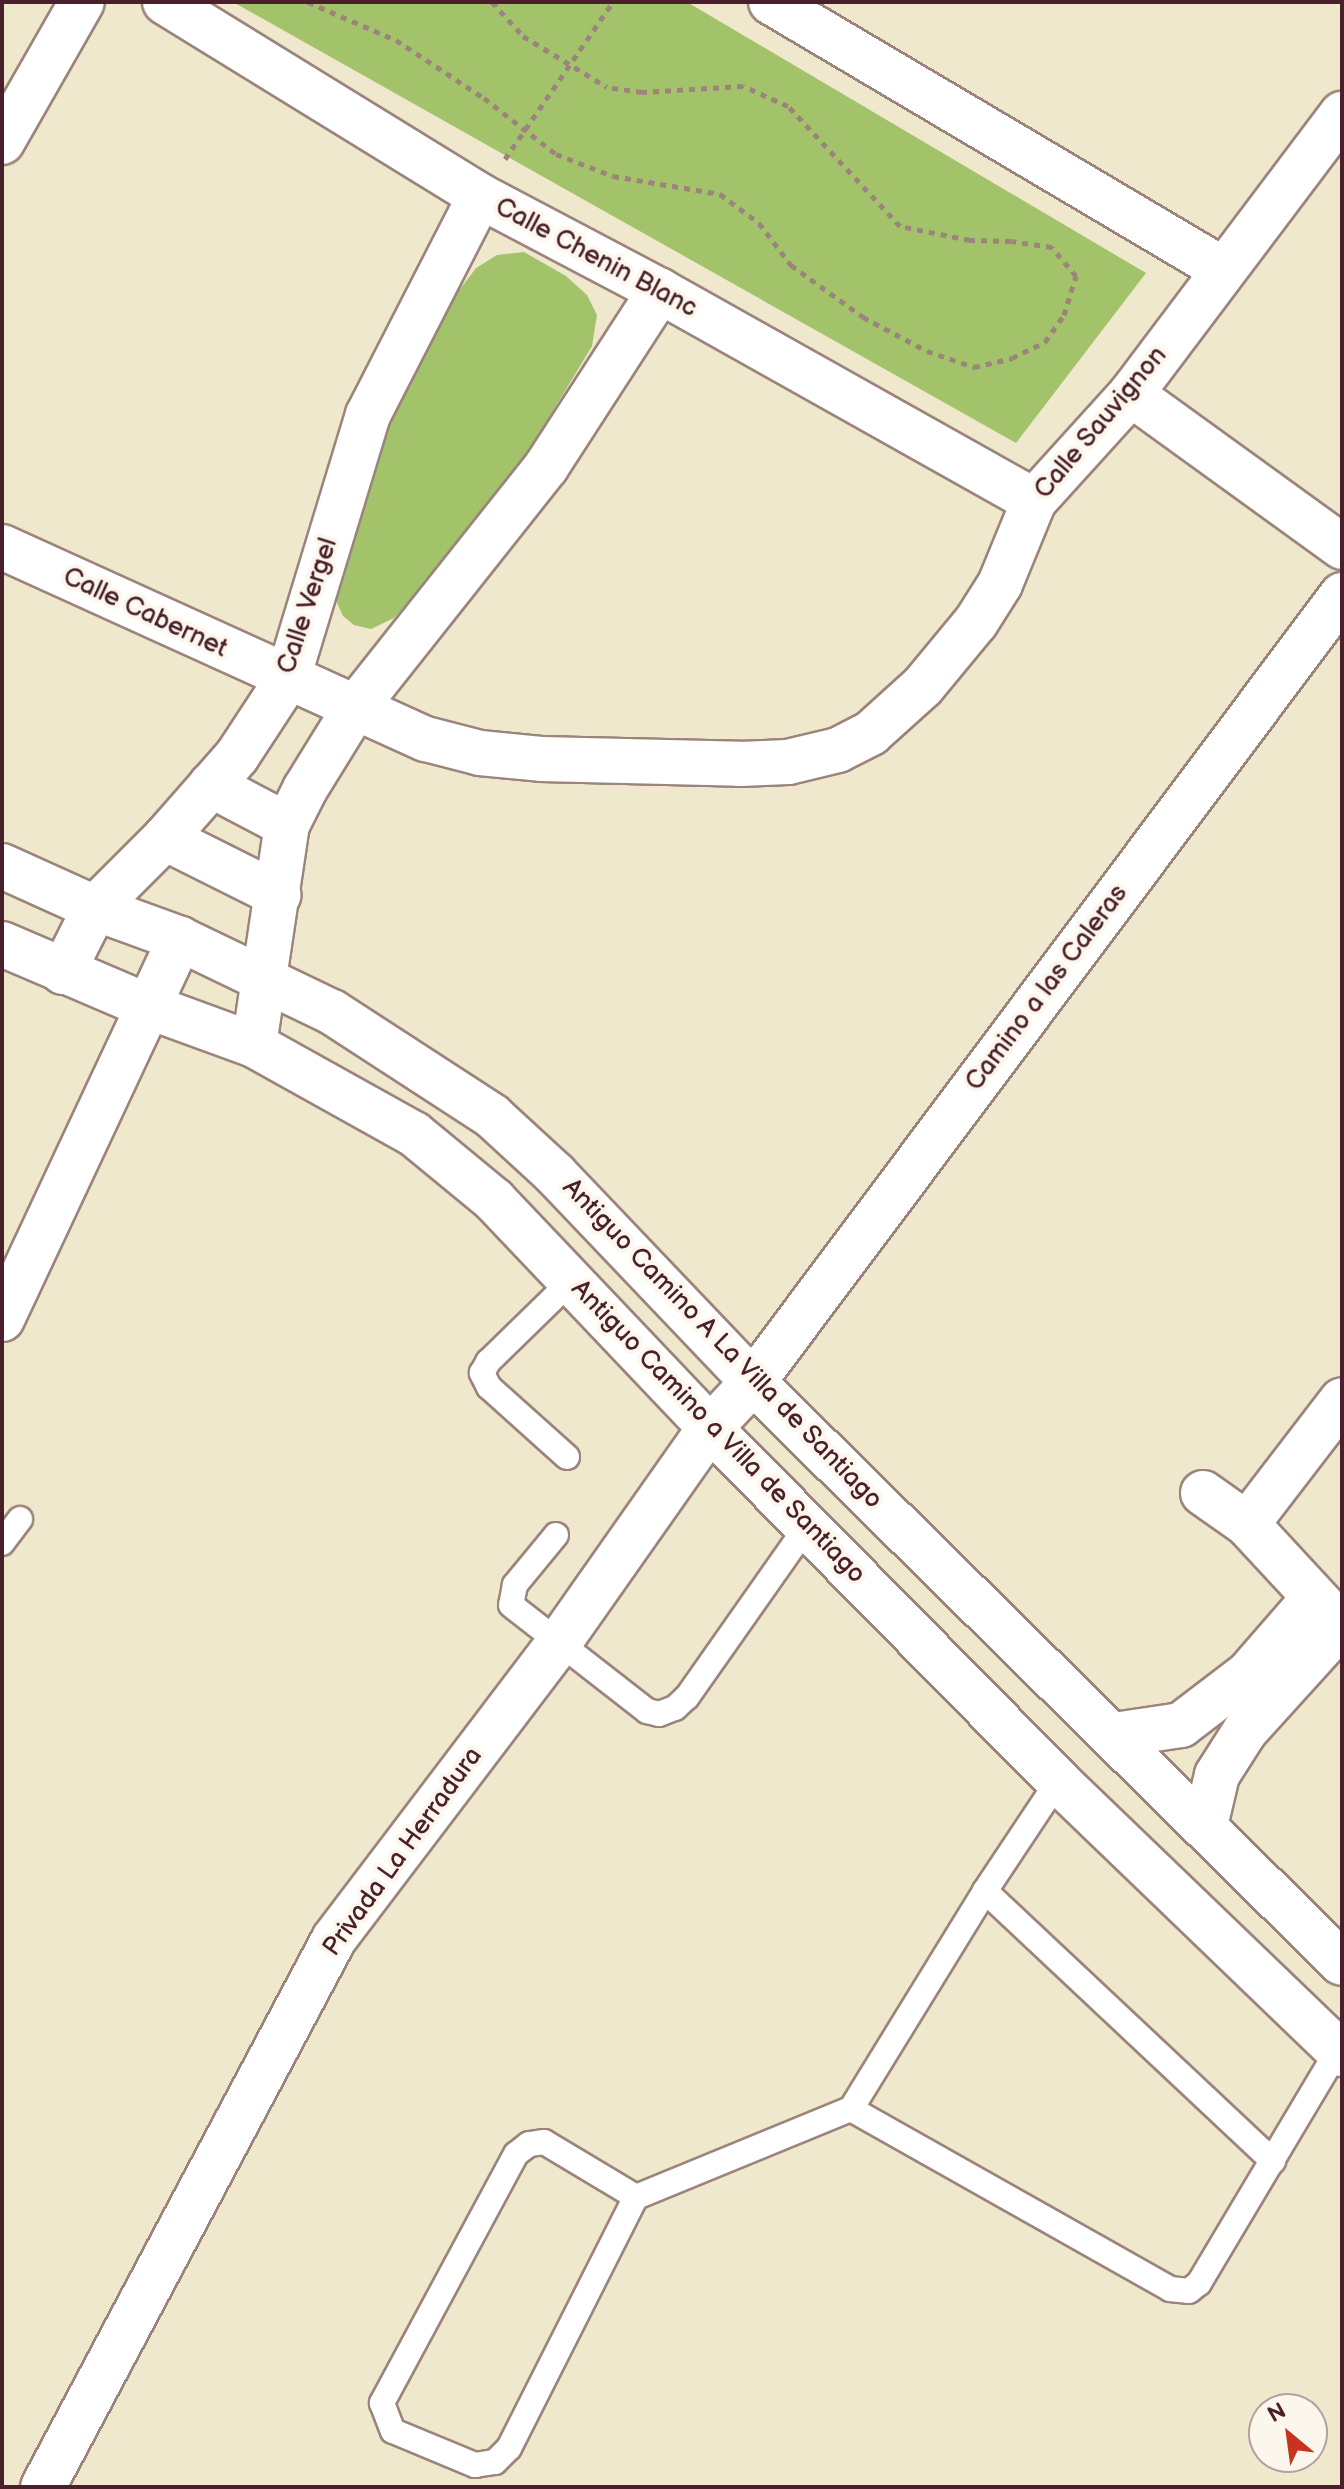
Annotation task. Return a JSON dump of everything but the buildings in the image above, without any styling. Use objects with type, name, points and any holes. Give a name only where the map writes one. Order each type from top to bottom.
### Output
[{"type":"street","points":[[2,142],[82,2]]},
{"type":"street","name":"Calle Chenin Blanc","points":[[165,2],[480,196],[660,291],[1034,501]]},
{"type":"street","points":[[771,2],[1222,269]]},
{"type":"street","name":"Calle Sauvignon","points":[[288,678],[439,742],[480,753],[541,759],[740,764],[788,762],[838,750],[871,733],[902,705],[976,622],[1000,584],[1034,501],[1131,394],[1222,269],[1342,114]]},
{"type":"street","name":"Calle Vergel","points":[[63,972],[95,908],[165,838],[237,756],[288,678],[368,415],[480,196]]},
{"type":"street","points":[[254,1045],[279,895],[287,825],[355,708],[546,467],[660,291]]},
{"type":"street","points":[[1131,394],[1342,547]]},
{"type":"street","name":"Calle Cabernet","points":[[2,547],[288,678]]},
{"type":"street","name":"Camino a las Caleras","points":[[753,1382],[1342,595]]},
{"type":"street","points":[[211,785],[287,825]]},
{"type":"street","points":[[165,838],[279,895]]},
{"type":"street","name":"Antiguo Camino A La Villa de Santiago","points":[[2,866],[95,908],[180,939],[263,978],[378,1040],[492,1116],[628,1248],[753,1382],[1342,1963]]},
{"type":"street","points":[[2,1319],[180,939]]},
{"type":"street","name":"Antiguo Camino a Villa de Santiago","points":[[2,944],[150,1007],[254,1045],[414,1134],[494,1200],[710,1428],[1058,1781],[1340,2052]]},
{"type":"street","name":"Privada La Herradura","points":[[43,2487],[334,1939],[558,1644],[710,1428],[753,1382]]},
{"type":"street","points":[[1247,1524],[1342,1400]]},
{"type":"street","points":[[1203,1493],[1247,1524],[1332,1616]]},
{"type":"street","points":[[1114,1735],[1181,1725],[1332,1616]]},
{"type":"street","points":[[1205,1826],[1217,1775],[1245,1731],[1332,1616]]},
{"type":"lane","points":[[567,1457],[489,1387],[482,1373],[488,1362],[571,1281]]},
{"type":"lane","points":[[2,1543],[20,1519]]},
{"type":"lane","points":[[556,1535],[515,1585],[511,1605],[647,1711],[667,1712],[687,1697],[807,1526]]},
{"type":"lane","points":[[636,2197],[544,2142],[529,2144],[516,2154],[382,2403],[393,2431],[475,2465],[495,2462],[509,2448],[636,2197],[851,2109],[985,1891],[1058,1781]]},
{"type":"lane","points":[[985,1891],[1273,2161]]},
{"type":"lane","points":[[851,2109],[1178,2292],[1189,2291],[1199,2283],[1340,2052]]},
{"type":"path","points":[[308,2],[396,40],[484,98],[556,154],[613,176],[720,194],[759,223],[791,265],[863,317],[902,339],[974,367],[1012,358],[1045,342],[1064,315],[1076,276],[1052,247],[1011,241],[970,240],[900,226],[788,106],[743,86],[642,92],[607,87],[523,36],[492,2]]},
{"type":"path","points":[[480,196],[613,2]]},
{"type":"green space","points":[[233,2],[687,2],[1146,273],[1016,443]]},
{"type":"green space","points":[[524,252],[566,276],[587,295],[597,315],[592,346],[524,459],[480,521],[394,618],[371,629],[354,625],[343,616],[334,596],[362,479],[416,363],[457,293],[476,268],[497,255]]}]
